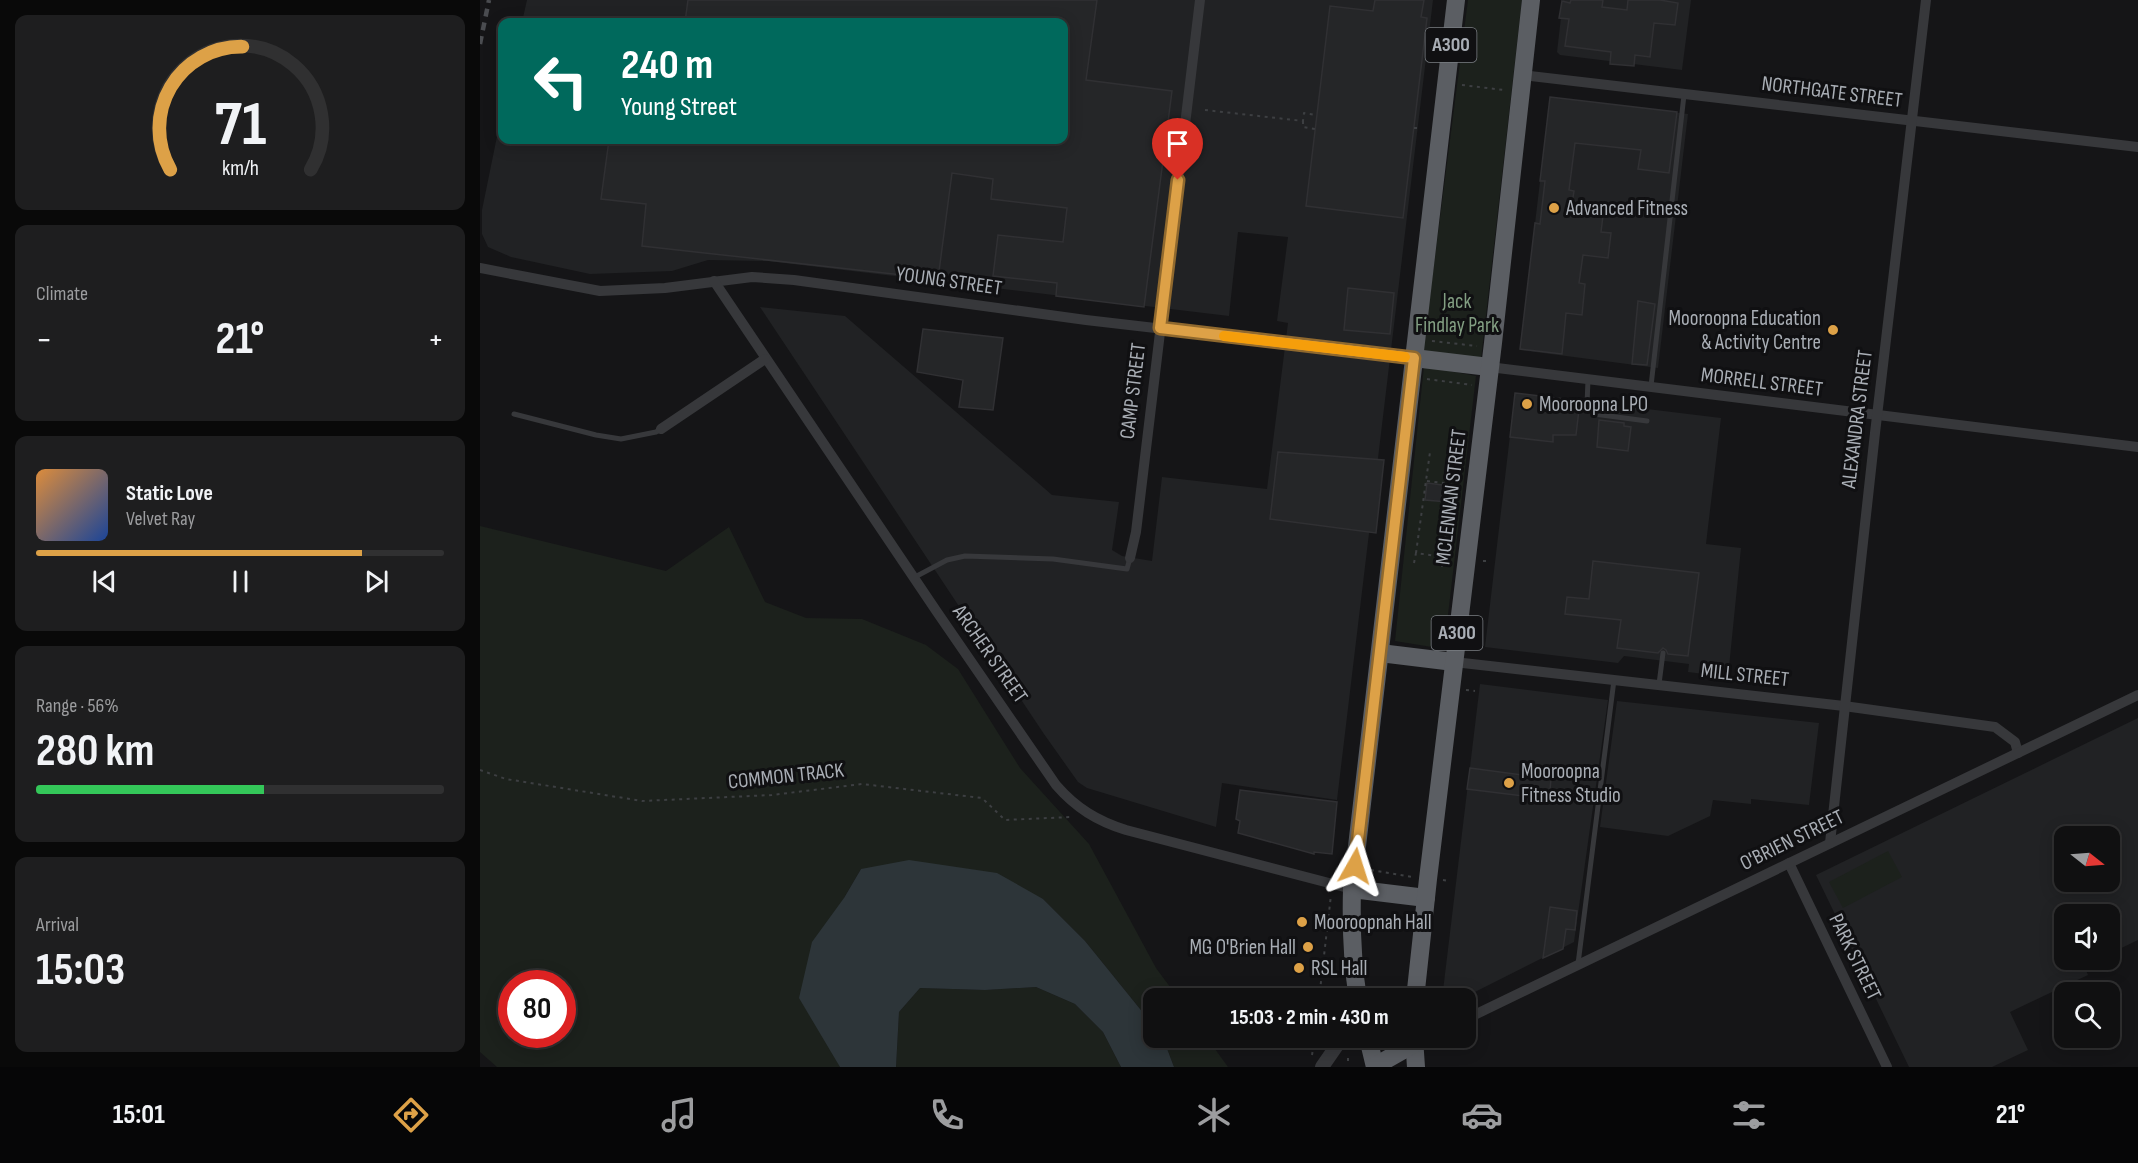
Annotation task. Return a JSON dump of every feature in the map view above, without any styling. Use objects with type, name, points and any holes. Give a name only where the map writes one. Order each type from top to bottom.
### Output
[{"type":"highway","name":"A300","points":[[1357,988],[1351,933],[1352,889],[1456,0]]},
{"type":"highway","name":"MCLENNAN STREET","points":[[1416,988],[1531,0]]},
{"type":"highway","points":[[1413,367],[1489,368]]},
{"type":"highway","points":[[1380,653],[1454,662]]},
{"type":"highway","points":[[1352,889],[1426,898]]},
{"type":"highway","points":[[1370,1048],[1374,1067],[1406,1048]]},
{"type":"highway","points":[[1416,1067],[1418,1048]]},
{"type":"street","name":"CAMP STREET","points":[[1130,558],[1136,532],[1200,0]]},
{"type":"street","name":"ALEXANDRA STREET","points":[[1830,843],[1926,0]]},
{"type":"street","name":"NORTHGATE STREET","points":[[1521,84],[1684,94],[2138,147]]},
{"type":"street","name":"YOUNG STREET","points":[[480,268],[600,291],[665,288],[752,277],[794,280],[1160,328],[1413,367]]},
{"type":"street","name":"ARCHER STREET","points":[[714,281],[1056,785],[1077,807],[1099,821],[1126,830],[1352,889]]},
{"type":"street","points":[[661,429],[765,359]]},
{"type":"street","name":"MORRELL STREET","points":[[1489,368],[2138,447]]},
{"type":"street","name":"MILL STREET","points":[[1454,662],[1844,706],[1995,727],[2015,742],[2018,753]]},
{"type":"street","name":"O'BRIEN STREET","points":[[1476,1014],[2137,695]]},
{"type":"street","name":"PARK STREET","points":[[1789,863],[1887,1067]]},
{"type":"street","points":[[1317,1065],[1333,1048]]},
{"type":"lane","points":[[1651,388],[1684,94]]},
{"type":"lane","points":[[1588,380],[1587,404],[1594,414],[1647,421]]},
{"type":"lane","points":[[514,414],[621,440],[661,429]]},
{"type":"lane","name":"CAMP STREET","points":[[915,577],[947,560],[965,556],[1053,559],[1127,569],[1130,558]]},
{"type":"lane","points":[[1659,685],[1663,653]]},
{"type":"lane","points":[[1577,966],[1614,680]]},
{"type":"path","points":[[1446,83],[1521,84]]},
{"type":"path","points":[[1205,110],[1303,121]]},
{"type":"path","points":[[1315,129],[1303,127],[1304,113],[1317,115]]},
{"type":"path","points":[[1414,128],[1420,128]]},
{"type":"path","points":[[1416,340],[1492,348]]},
{"type":"path","points":[[1413,367],[1487,387]]},
{"type":"path","points":[[1414,563],[1430,452]]},
{"type":"path","points":[[1442,567],[1454,454]]},
{"type":"path","points":[[1426,481],[1451,484]]},
{"type":"path","points":[[1416,553],[1443,557]]},
{"type":"path","name":"COMMON TRACK","points":[[480,770],[506,779],[642,801],[772,795],[862,784],[982,798],[1005,820],[1088,815]]},
{"type":"path","points":[[1355,866],[1391,874],[1450,881]]},
{"type":"path","points":[[1320,988],[1333,884]]},
{"type":"path","points":[[1316,1048],[1317,1065]]},
{"type":"shaded area","points":[[527,0],[1433,0],[1337,800],[1222,783],[1216,827],[1087,788],[1078,782],[760,307],[845,316],[1052,495],[1119,502],[1112,550],[1122,556],[1152,561],[1162,477],[1267,489],[1288,323],[1277,321],[1288,237],[1238,232],[1229,316],[768,261],[708,260],[672,271],[590,274],[511,257],[488,247],[482,234],[482,210],[498,132],[498,144],[1068,144],[1068,18],[523,18]]},
{"type":"shaded area","points":[[1563,0],[1691,0],[1682,70],[1560,55],[1557,52]]},
{"type":"shaded area","points":[[1550,97],[1688,114],[1658,368],[1520,350]]},
{"type":"shaded area","points":[[1515,393],[1721,418],[1706,544],[1741,548],[1728,677],[1688,672],[1689,664],[1624,656],[1618,663],[1485,647]]},
{"type":"shaded area","points":[[1480,684],[1608,700],[1574,942],[1476,991],[1476,988],[1443,988]]},
{"type":"shaded area","points":[[1617,701],[1819,723],[1809,805],[1751,799],[1751,804],[1713,800],[1710,816],[1668,836],[1600,827]]},
{"type":"shaded area","points":[[2138,718],[2138,940],[2120,949],[2120,904],[2054,904],[2054,970],[2086,970],[2088,975],[2073,982],[2054,982],[2054,991],[2010,1012],[2028,1050],[1992,1067],[1909,1067],[1816,875]]},
{"type":"shaded area","points":[[909,860],[997,873],[1043,899],[1085,941],[1143,1013],[1143,1048],[1167,1048],[1174,1067],[1121,1067],[1103,1032],[1075,1004],[1036,987],[985,990],[920,988],[899,1012],[896,1067],[840,1067],[799,998],[812,942],[844,898],[861,869]]},
{"type":"green space","name":"Jack Findlay Park","points":[[1468,0],[1522,0],[1481,359],[1423,350]]},
{"type":"green space","name":"Jack Findlay Park","points":[[1424,366],[1476,376],[1444,649],[1395,641]]},
{"type":"green space","points":[[480,526],[666,571],[729,527],[765,602],[806,618],[862,619],[926,645],[958,669],[1020,768],[1089,844],[1156,968],[1171,988],[1143,988],[1143,1013],[1085,941],[1043,899],[861,869],[844,898],[838,1062],[840,1067],[497,1067],[480,1052]]},
{"type":"green space","points":[[1888,851],[1902,877],[1843,908],[1829,882]]},
{"type":"green space","points":[[1036,987],[1075,1004],[1103,1032],[1121,1067],[896,1067],[899,1012],[920,988],[985,990]]},
{"type":"green space","points":[[1167,1048],[1214,1048],[1228,1067],[1174,1067]]},
{"type":"building","points":[[688,0],[1097,0],[1086,80],[1172,91],[1144,307],[1056,296],[1057,283],[993,276],[998,235],[1063,242],[1067,208],[991,199],[993,179],[952,173],[938,279],[642,246],[646,204],[601,199],[608,144],[1068,144],[1068,18],[686,18]]},
{"type":"building","points":[[1375,0],[1424,0],[1421,17],[1427,18],[1403,218],[1306,206],[1330,6],[1373,11]]},
{"type":"building","points":[[1571,0],[1603,0],[1602,7],[1627,10],[1628,0],[1660,0],[1678,3],[1675,25],[1654,23],[1650,57],[1635,55],[1634,66],[1610,64],[1611,52],[1565,46],[1569,19],[1559,18],[1562,1],[1570,3]]},
{"type":"building","points":[[1550,97],[1677,112],[1669,173],[1638,169],[1641,150],[1575,143],[1569,190],[1574,191],[1572,204],[1604,208],[1601,232],[1611,233],[1608,258],[1583,255],[1579,283],[1585,284],[1582,315],[1566,313],[1562,354],[1520,349],[1535,223],[1540,224],[1545,181],[1540,181]]},
{"type":"building","points":[[1348,288],[1394,293],[1390,334],[1344,330]]},
{"type":"building","points":[[1638,301],[1655,304],[1647,365],[1632,364]]},
{"type":"building","points":[[923,329],[1003,338],[993,410],[959,407],[963,380],[917,372]]},
{"type":"building","points":[[1515,393],[1580,401],[1576,435],[1553,435],[1553,442],[1510,437]]},
{"type":"building","points":[[1599,420],[1624,423],[1624,426],[1631,427],[1628,451],[1597,447]]},
{"type":"building","points":[[1278,452],[1384,460],[1376,533],[1270,519]]},
{"type":"building","points":[[1427,483],[1450,486],[1448,502],[1425,500]]},
{"type":"building","points":[[1593,561],[1699,573],[1688,656],[1668,654],[1663,648],[1658,653],[1617,648],[1621,620],[1565,614],[1567,597],[1589,599]]},
{"type":"building","name":"Mooroopna Fitness Studio","points":[[1470,768],[1551,779],[1550,790],[1524,787],[1523,796],[1467,789]]},
{"type":"building","points":[[1240,790],[1337,802],[1332,854],[1314,852],[1314,854],[1238,833],[1240,821],[1236,819]]},
{"type":"building","points":[[1550,907],[1577,911],[1575,930],[1566,929],[1563,949],[1543,958]]},
{"type":"railway","points":[[480,44],[489,0]]},
{"type":"slow traffic","points":[[1224,336],[1405,357]]},
{"type":"place","name":"Advanced Fitness","points":[[1554,208]]},
{"type":"place","name":"Mooroopna Education & Activity Centre","points":[[1833,330]]},
{"type":"place","name":"Mooroopna LPO","points":[[1527,404]]},
{"type":"place","name":"Mooroopna Fitness Studio","points":[[1509,783]]},
{"type":"place","name":"Mooroopnah Hall","points":[[1302,922]]},
{"type":"place","name":"MG O'Brien Hall","points":[[1308,947]]},
{"type":"place","name":"RSL Hall","points":[[1299,968]]},
{"type":"route","points":[[1178,180],[1160,328],[1414,358],[1355,866]]}]
